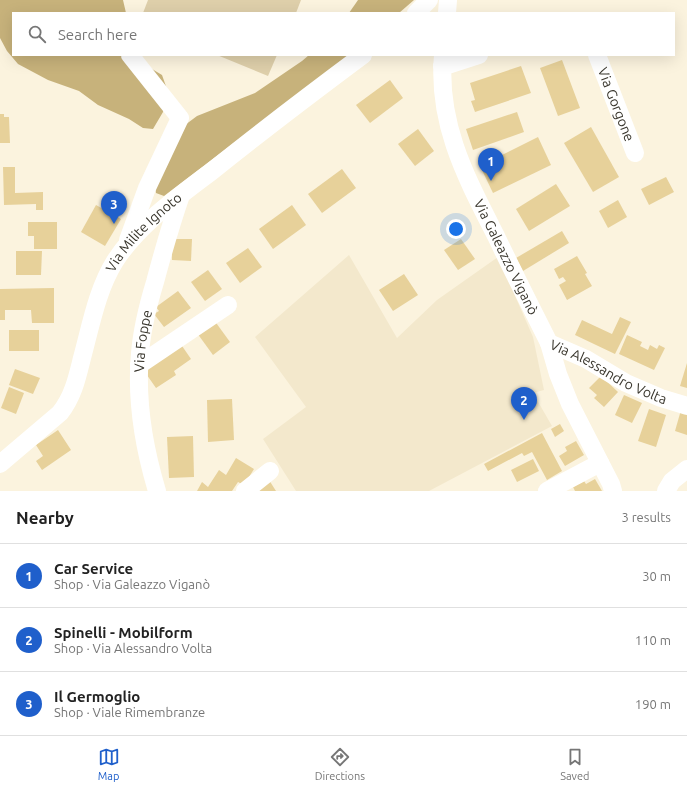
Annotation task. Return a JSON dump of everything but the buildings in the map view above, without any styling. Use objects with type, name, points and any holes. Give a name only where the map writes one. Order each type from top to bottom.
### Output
[{"type":"street","points":[[417,12],[429,0]]},
{"type":"street","points":[[447,12],[448,0]]},
{"type":"street","points":[[126,247],[147,188],[180,118],[131,56]]},
{"type":"street","name":"Via Milite Ignoto","points":[[0,464],[60,413],[67,404],[73,393],[93,318],[104,285],[116,260],[126,247],[148,223],[182,194],[291,108],[362,56]]},
{"type":"street","points":[[442,61],[448,65],[476,56]]},
{"type":"street","name":"Via Gorgone","points":[[598,56],[635,153]]},
{"type":"street","name":"Via Galeazzo Viganò","points":[[442,61],[445,107],[451,138],[465,175],[549,343]]},
{"type":"street","name":"Via Foppe","points":[[157,491],[149,462],[143,428],[139,365],[148,306],[167,238],[182,194]]},
{"type":"street","points":[[139,365],[228,305]]},
{"type":"street","name":"Via Alessandro Volta","points":[[549,343],[586,359],[626,383],[661,398],[687,406]]},
{"type":"street","name":"Via Alessandro Volta","points":[[549,343],[558,374],[570,404],[613,491]]},
{"type":"street","points":[[547,491],[600,463]]},
{"type":"street","points":[[666,491],[672,481],[687,469]]},
{"type":"street","points":[[245,491],[270,472]]},
{"type":"shaded area","points":[[0,0],[123,0],[126,12],[12,12],[12,56],[140,56],[152,69],[162,75],[168,92],[163,112],[153,129],[143,128],[129,119],[98,105],[79,91],[48,80],[18,64],[7,51],[0,38]]},
{"type":"shaded area","points":[[148,0],[301,0],[296,12],[143,12]]},
{"type":"shaded area","points":[[358,0],[414,0],[400,12],[350,12]]},
{"type":"shaded area","points":[[219,56],[277,56],[268,76]]},
{"type":"shaded area","points":[[308,56],[349,56],[164,196],[156,193],[155,185],[181,128],[197,116],[255,93]]},
{"type":"shaded area","points":[[349,255],[397,338],[437,300],[498,257],[533,337],[544,390],[533,393],[552,426],[429,491],[296,491],[263,439],[306,407],[255,337]]},
{"type":"place","name":"Car Service","points":[[491,181]]},
{"type":"place","name":"Il Germoglio","points":[[114,224]]},
{"type":"place","name":"Spinelli - Mobilform","points":[[524,420]]}]
